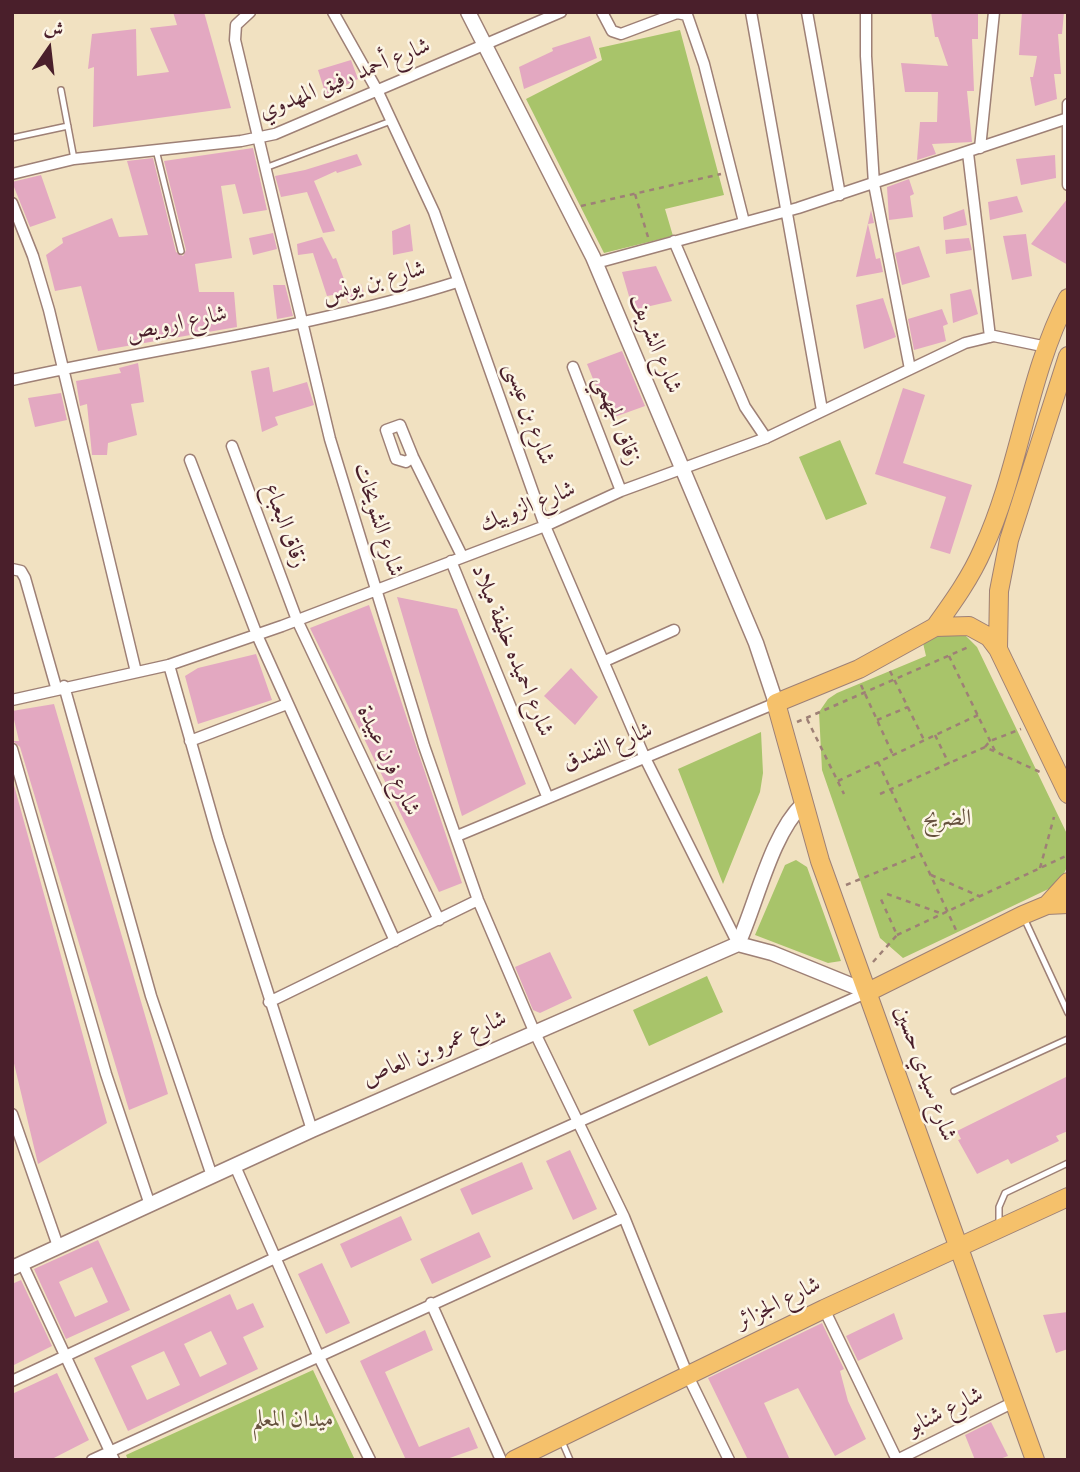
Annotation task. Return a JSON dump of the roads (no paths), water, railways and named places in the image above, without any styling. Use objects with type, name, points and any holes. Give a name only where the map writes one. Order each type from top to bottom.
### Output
[{"type":"main road","points":[[935,627],[961,592],[984,549],[1047,347],[1068,298]]},
{"type":"main road","points":[[1065,788],[994,643],[999,591],[1009,540],[1068,356]]},
{"type":"main road","points":[[776,703],[854,671],[935,627],[958,624],[994,643]]},
{"type":"main road","name":"شارع سيدي حسين","points":[[776,703],[830,891],[1035,1460]]},
{"type":"main road","points":[[1047,905],[1068,882]]},
{"type":"main road","points":[[865,983],[962,944],[1047,905],[1068,904]]},
{"type":"main road","name":"شارع الجزائر","points":[[514,1460],[824,1309],[1068,1197]]},
{"type":"street","name":"شارع الشويخات","points":[[250,12],[236,25],[235,40],[330,439],[378,589],[390,637],[478,900],[534,1031],[624,1217],[688,1376],[729,1460]]},
{"type":"street","name":"شارع بن عيسى","points":[[333,12],[378,92],[435,212],[457,282],[545,526],[644,756],[738,944]]},
{"type":"street","name":"شارع الشريف","points":[[468,12],[482,46],[596,263],[756,643],[776,703]]},
{"type":"street","name":"شارع أحمد رفيق المهدوي","points":[[12,174],[74,159],[258,139],[378,92],[561,12]]},
{"type":"street","points":[[603,12],[612,31],[621,34],[677,13],[687,15],[704,64],[744,222]]},
{"type":"street","points":[[751,12],[822,410]]},
{"type":"street","points":[[807,12],[840,195]]},
{"type":"street","points":[[866,12],[866,67],[874,184],[910,369]]},
{"type":"street","points":[[980,148],[995,12]]},
{"type":"street","points":[[1068,104],[1068,185]]},
{"type":"street","points":[[596,263],[840,195],[1067,118]]},
{"type":"street","points":[[968,153],[990,337]]},
{"type":"street","points":[[12,202],[16,223],[36,267],[104,528],[136,671]]},
{"type":"street","points":[[674,241],[745,407],[766,438]]},
{"type":"street","name":"شارع بن يونس","points":[[302,324],[457,282]]},
{"type":"street","name":"شارع ارويص","points":[[12,380],[239,333],[302,324]]},
{"type":"street","name":"شارع الزوبيك","points":[[12,699],[169,665],[257,635],[545,526],[621,491],[682,471],[766,438],[965,343],[990,337],[1047,347]]},
{"type":"street","name":"زقاق الجهمي","points":[[573,367],[621,491]]},
{"type":"street","name":"شارع احميده خليفة ميلاد","points":[[413,457],[399,462],[393,454],[385,431],[396,424],[400,425],[457,559],[548,796]]},
{"type":"street","name":"زقاق البعباع","points":[[232,446],[297,620]]},
{"type":"street","points":[[190,460],[257,635],[395,941]]},
{"type":"street","points":[[12,569],[21,571],[25,578],[151,996],[212,1177]]},
{"type":"street","name":"شارع فرن عبيدة","points":[[297,620],[439,920]]},
{"type":"street","points":[[605,661],[674,630]]},
{"type":"street","points":[[169,665],[269,1002],[312,1130]]},
{"type":"street","name":"شارع الفندق","points":[[457,836],[776,703]]},
{"type":"street","points":[[190,741],[287,704]]},
{"type":"street","points":[[12,749],[106,1074],[149,1205]]},
{"type":"street","points":[[803,804],[788,818],[779,836],[738,944],[865,983]]},
{"type":"street","points":[[269,1002],[478,900]]},
{"type":"street","name":"شارع عمرو بن العاص","points":[[17,1265],[534,1031],[738,944]]},
{"type":"street","points":[[12,1381],[579,1120],[865,983]]},
{"type":"street","points":[[12,1114],[58,1246]]},
{"type":"street","points":[[235,1166],[318,1355],[370,1460]]},
{"type":"street","points":[[92,1460],[112,1456],[318,1355],[624,1217]]},
{"type":"street","points":[[17,1265],[112,1456]]},
{"type":"street","points":[[431,1303],[501,1460]]},
{"type":"street","points":[[824,1309],[897,1460]]},
{"type":"street","name":"شارع شنابو","points":[[897,1460],[1014,1402]]},
{"type":"lane","points":[[61,90],[74,159]]},
{"type":"lane","points":[[265,168],[391,121]]},
{"type":"lane","points":[[12,138],[68,126]]},
{"type":"lane","points":[[156,150],[181,251]]},
{"type":"lane","points":[[1023,915],[1068,1013]]},
{"type":"lane","points":[[954,1091],[1068,1039]]},
{"type":"lane","points":[[999,1228],[999,1207],[1005,1193],[1068,1163]]},
{"type":"lane","points":[[560,1436],[570,1460]]},
{"type":"park label","name":"الضريح","points":[[947,820]]},
{"type":"park label","name":"ميدان المعلم","points":[[293,1421]]}]
